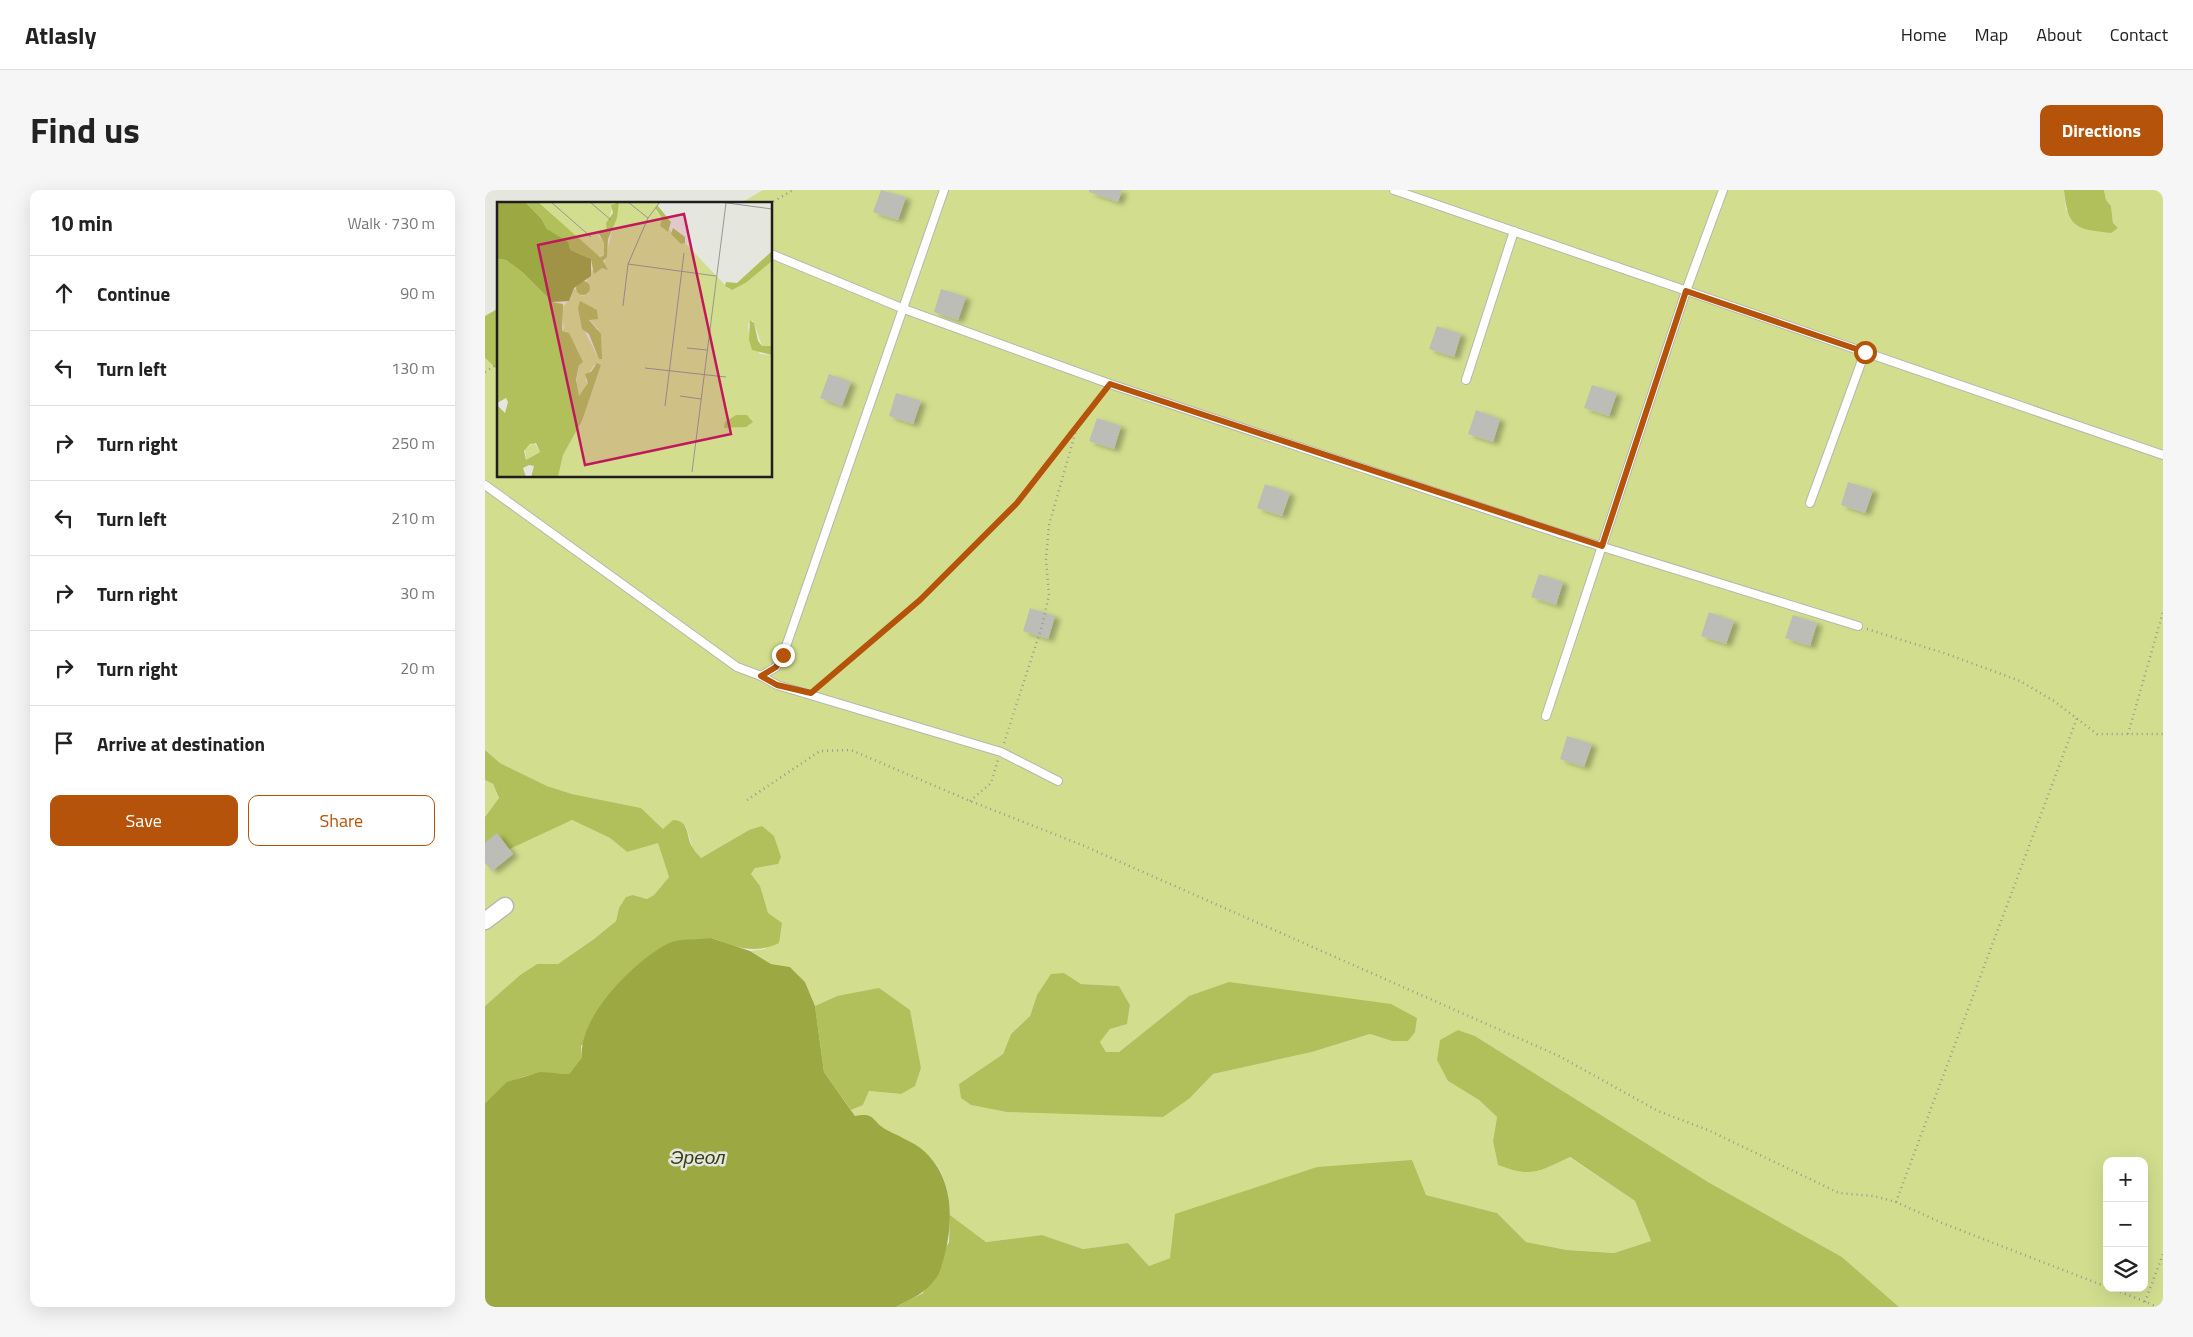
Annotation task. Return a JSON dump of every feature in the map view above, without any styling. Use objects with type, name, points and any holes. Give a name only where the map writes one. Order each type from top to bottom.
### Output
[{"type":"street","points":[[485,921],[505,906]]},
{"type":"lane","points":[[761,676],[776,667],[783,655],[905,309],[944,190]]},
{"type":"lane","points":[[1394,190],[2163,455]]},
{"type":"lane","points":[[1546,716],[1686,291],[1723,190]]},
{"type":"lane","points":[[1466,380],[1514,231]]},
{"type":"lane","points":[[773,255],[905,309],[1110,384],[1602,546],[1858,626]]},
{"type":"lane","points":[[1810,503],[1865,352]]},
{"type":"lane","points":[[485,485],[737,667],[761,676],[777,685],[811,693],[1001,752],[1058,781]]},
{"type":"path","points":[[772,202],[793,190]]},
{"type":"path","points":[[485,372],[497,364]]},
{"type":"path","points":[[811,693],[920,600],[1017,503],[1110,384]]},
{"type":"path","points":[[970,801],[991,783],[1042,626],[1049,595],[1046,559],[1049,525],[1077,426]]},
{"type":"path","points":[[2127,734],[2163,612]]},
{"type":"path","points":[[1858,626],[1947,654],[2020,681],[2054,701],[2097,734],[2163,734]]},
{"type":"path","points":[[1896,1202],[2077,718]]},
{"type":"path","points":[[747,800],[820,751],[851,750],[970,801],[1100,853],[1541,1048],[1658,1111],[1709,1130],[1839,1193],[1875,1196],[1896,1202],[1942,1223],[2103,1285]]},
{"type":"path","points":[[2145,1302],[2163,1254]]},
{"type":"path","points":[[2121,1292],[2158,1307]]},
{"type":"shaded area","points":[[763,190],[2064,190],[2066,210],[2113,223],[2111,206],[2106,200],[2104,190],[2163,190],[2163,1307],[1899,1307],[1842,1257],[1708,1182],[1475,1036],[1458,1030],[1448,1081],[1479,1100],[1497,1117],[1493,1141],[1498,1165],[1519,1171],[1535,1172],[1569,1157],[1635,1201],[1651,1241],[1614,1253],[1567,1250],[1526,1242],[1497,1213],[1426,1195],[1170,1258],[1149,1266],[1128,1243],[1083,1249],[1042,1235],[986,1242],[950,1215],[945,1182],[940,1170],[932,1160],[912,1144],[879,1126],[870,1116],[855,1116],[851,1110],[863,1105],[869,1091],[901,1094],[921,1068],[916,1047],[837,996],[815,1006],[805,982],[790,967],[771,964],[750,951],[765,949],[766,919],[761,891],[751,874],[755,868],[749,830],[701,858],[692,847],[686,826],[664,830],[641,808],[572,794],[547,786],[500,763],[485,750],[485,358],[497,369],[497,478],[773,478],[773,202],[742,202]],"holes":[[[1064,973],[1081,984],[1119,986],[1130,1005],[1127,1023],[1110,1029],[1100,1042],[1106,1052],[1119,1052],[1189,996],[1408,1041],[1392,1041],[1370,1034],[1312,1052],[1213,1074],[1190,1098],[959,1084],[1003,1054],[1011,1034],[1030,1016],[1037,995]]]},
{"type":"shaded area","points":[[2064,190],[2104,190],[2106,200],[2111,206],[2113,223],[2118,228],[2111,233],[2081,228],[2075,224],[2068,212]]},
{"type":"shaded area","points":[[497,309],[497,369],[485,358],[485,316]]},
{"type":"shaded area","points":[[485,750],[500,763],[547,786],[572,794],[641,808],[663,829],[673,820],[683,823],[691,844],[701,858],[749,830],[762,826],[774,836],[781,857],[778,864],[755,868],[751,874],[760,886],[768,913],[782,923],[779,943],[761,949],[745,948],[711,938],[581,1046],[582,1057],[569,1074],[543,1073],[523,1077],[505,1086],[485,1103],[485,1006],[520,975],[537,964],[558,964],[594,939],[616,921],[619,908],[626,897],[633,895],[647,899],[654,895],[669,877],[658,843],[627,852],[610,838],[572,820],[503,852],[485,850],[485,817],[499,798],[493,784],[485,780]]},
{"type":"shaded area","points":[[485,780],[493,784],[499,799],[485,817]]},
{"type":"shaded area","points":[[572,820],[610,838],[627,852],[658,842],[669,877],[654,895],[647,899],[633,895],[619,908],[616,921],[594,939],[558,964],[537,964],[520,975],[485,1006],[485,850]]},
{"type":"shaded area","points":[[1064,973],[1081,984],[1119,986],[1130,1005],[1127,1024],[1110,1029],[1100,1042],[1106,1052],[1119,1052],[1189,996],[1229,982],[1391,1004],[1417,1018],[1415,1032],[1408,1041],[1392,1041],[1370,1034],[1312,1052],[1213,1074],[1190,1098],[1163,1117],[1007,1112],[971,1105],[961,1098],[959,1084],[1003,1054],[1011,1034],[1030,1016],[1037,995],[1051,974]]},
{"type":"shaded area","points":[[879,988],[910,1010],[921,1068],[915,1086],[901,1094],[869,1091],[863,1105],[851,1110],[824,1072],[815,1006],[837,996]]},
{"type":"shaded area","points":[[1458,1030],[1475,1036],[1708,1182],[1842,1257],[1899,1307],[896,1307],[923,1293],[949,1242],[950,1215],[986,1242],[1042,1235],[1083,1249],[1128,1243],[1149,1266],[1170,1258],[1175,1214],[1317,1167],[1412,1160],[1426,1195],[1497,1213],[1526,1242],[1567,1250],[1614,1253],[1651,1241],[1635,1201],[1570,1157],[1535,1172],[1519,1171],[1498,1165],[1493,1141],[1497,1117],[1479,1100],[1448,1081],[1437,1060],[1440,1040]]},
{"type":"water","name":"Эреол","points":[[711,938],[750,951],[771,964],[790,967],[805,982],[815,1006],[824,1072],[855,1116],[867,1115],[871,1117],[882,1127],[920,1148],[937,1167],[944,1179],[950,1220],[946,1248],[937,1276],[923,1292],[896,1307],[485,1307],[485,1103],[507,1082],[540,1072],[569,1074],[582,1057],[583,1041],[589,1025],[611,991],[625,976],[655,951],[669,943],[679,940]]},
{"type":"building","points":[[881,190],[906,197],[898,220],[873,212]]},
{"type":"building","points":[[1089,190],[1122,190],[1118,202],[1089,192]]},
{"type":"building","points":[[941,289],[966,297],[958,320],[934,312]]},
{"type":"building","points":[[1437,326],[1461,334],[1454,357],[1429,349]]},
{"type":"building","points":[[829,374],[851,382],[842,406],[820,398]]},
{"type":"building","points":[[1592,385],[1617,393],[1609,416],[1584,408]]},
{"type":"building","points":[[896,393],[921,401],[913,424],[889,416]]},
{"type":"building","points":[[1476,410],[1500,419],[1493,442],[1468,434]]},
{"type":"building","points":[[1097,418],[1121,426],[1114,449],[1089,441]]},
{"type":"building","points":[[1848,482],[1873,490],[1865,513],[1841,505]]},
{"type":"building","points":[[1265,484],[1290,493],[1282,516],[1257,508]]},
{"type":"building","points":[[1539,574],[1563,582],[1556,605],[1531,597]]},
{"type":"building","points":[[1030,608],[1055,616],[1048,639],[1023,631]]},
{"type":"building","points":[[1709,612],[1734,621],[1726,644],[1701,636]]},
{"type":"building","points":[[1793,615],[1817,623],[1810,646],[1785,638]]},
{"type":"building","points":[[1567,736],[1592,744],[1584,767],[1560,759]]},
{"type":"building","points":[[497,833],[513,854],[492,871],[485,863],[485,843]]},
{"type":"route","points":[[783,655],[776,667],[761,676],[777,685],[811,693],[920,600],[1017,503],[1110,384],[1602,546],[1686,291],[1865,352]]}]
